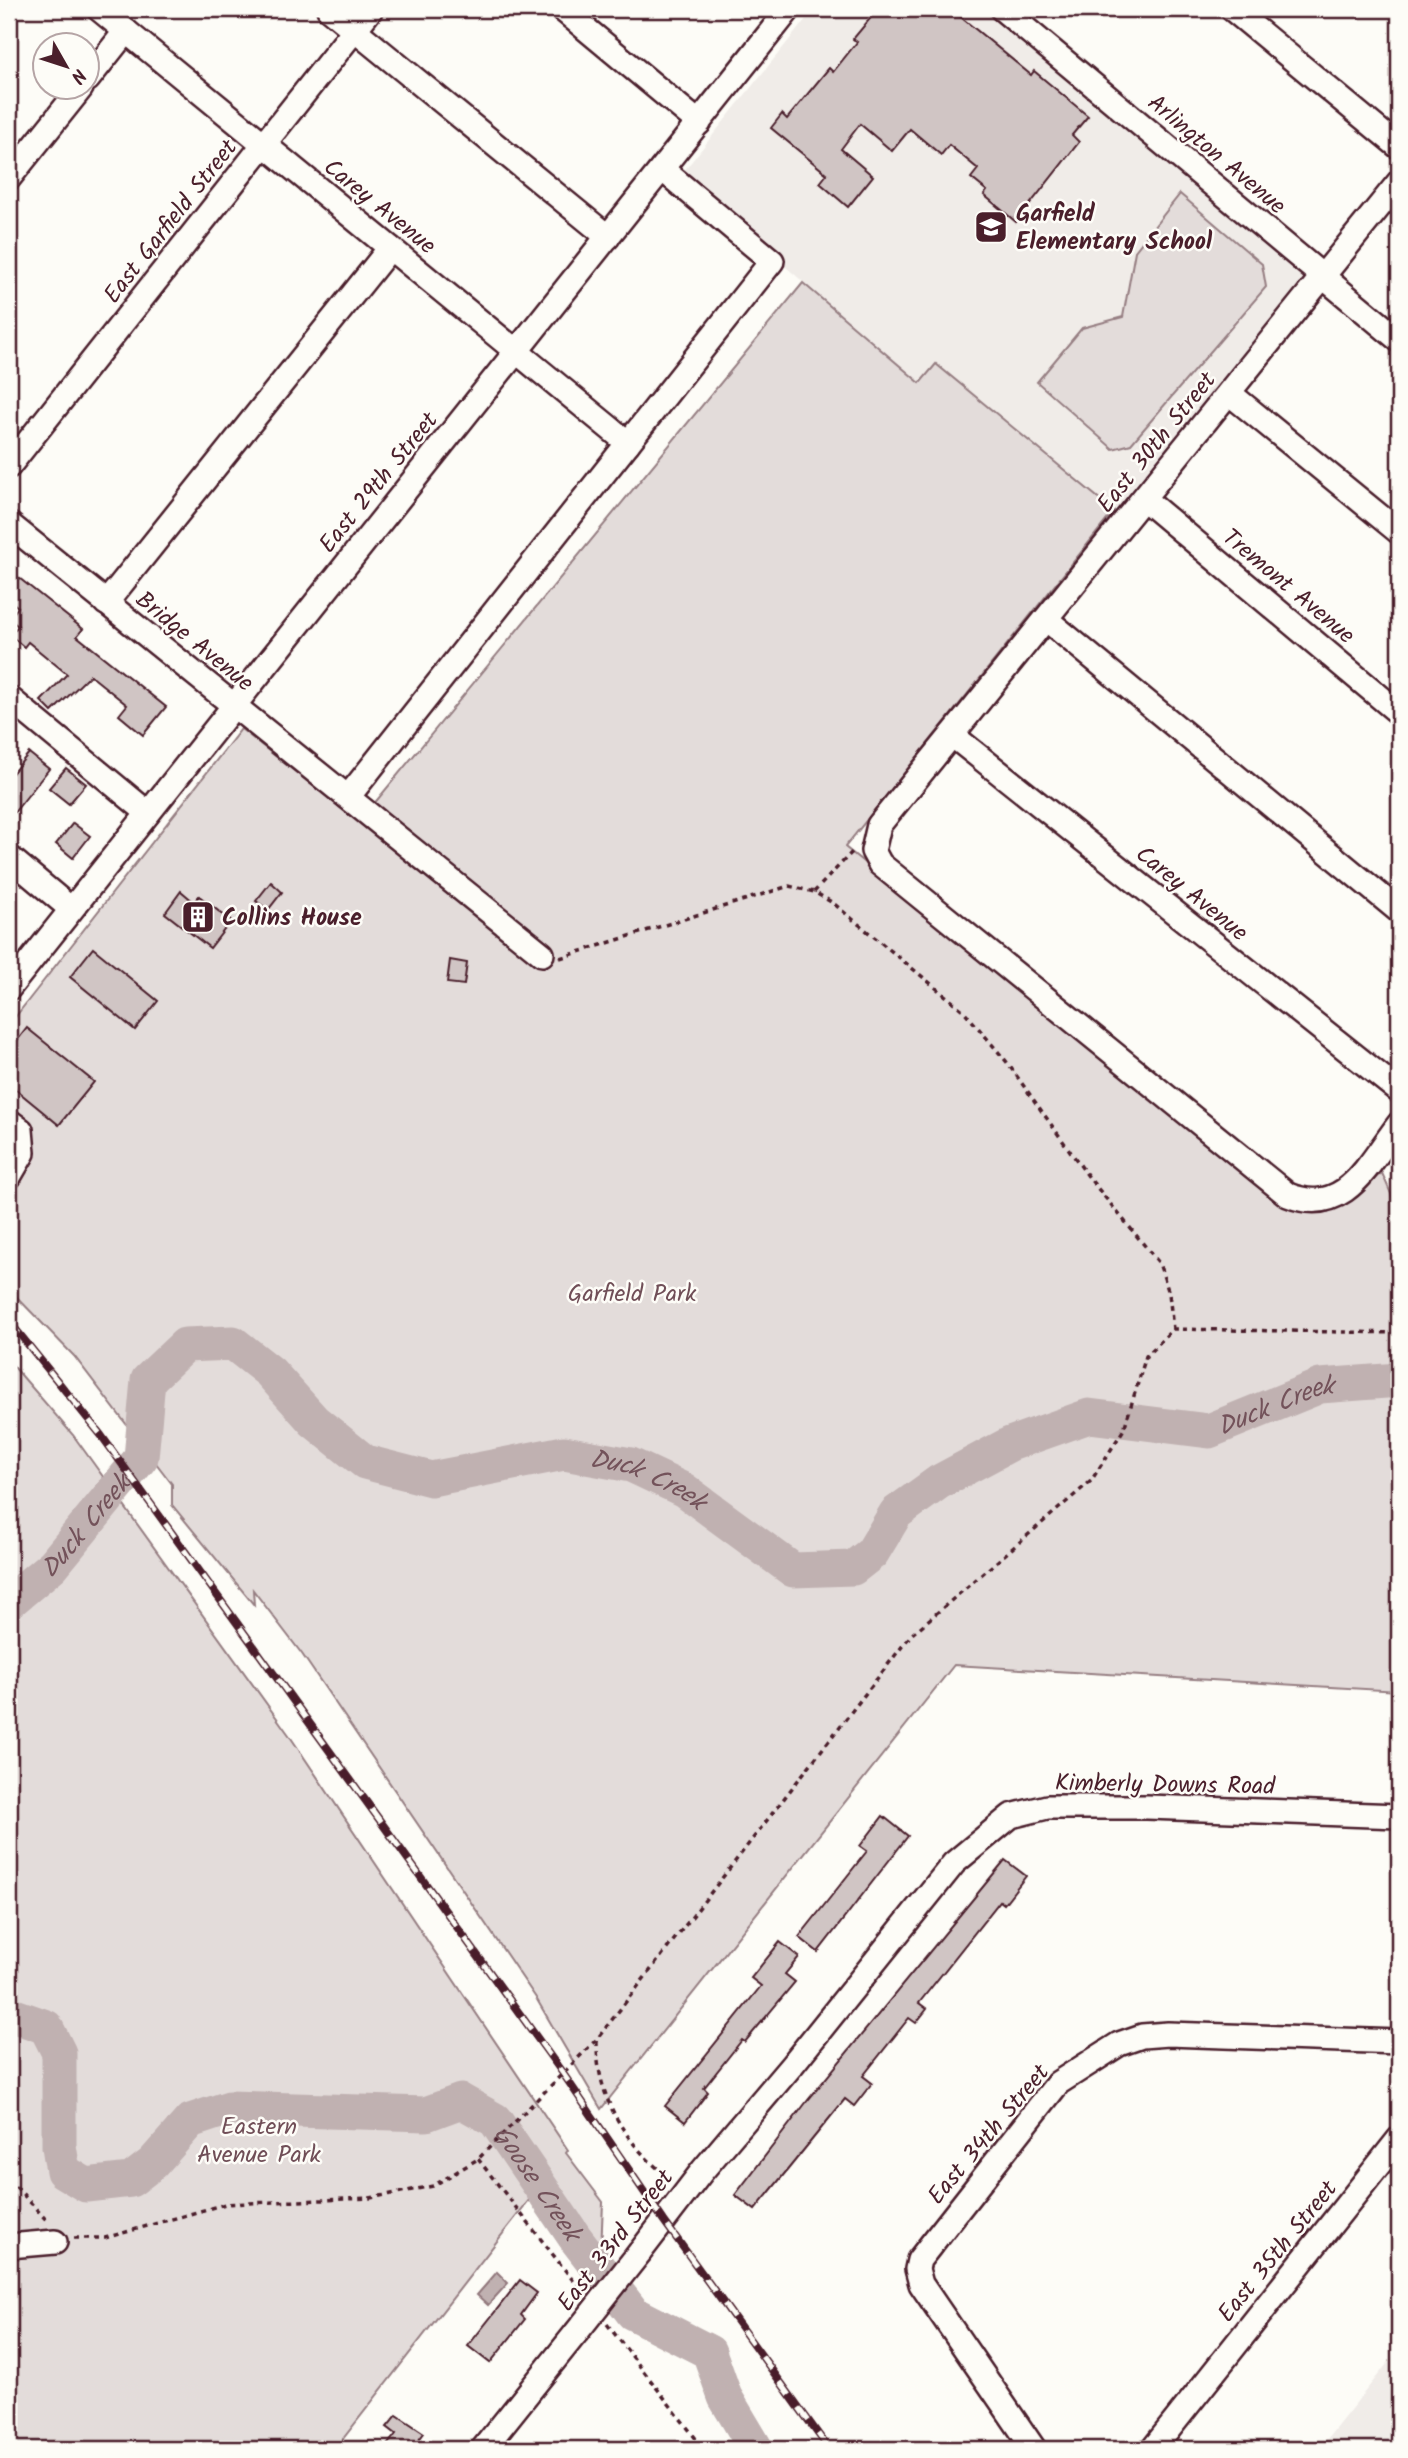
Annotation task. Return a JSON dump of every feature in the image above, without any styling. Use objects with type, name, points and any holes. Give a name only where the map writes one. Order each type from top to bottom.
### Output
[{"type":"street","name":"Carey Avenue","points":[[99,9],[628,443]]},
{"type":"street","points":[[328,9],[608,237]]},
{"type":"street","name":"East Garfield Street","points":[[9,466],[372,9]]},
{"type":"street","points":[[562,9],[699,123]]},
{"type":"street","name":"East 29th Street","points":[[9,988],[789,9]]},
{"type":"street","name":"Arlington Avenue","points":[[1002,9],[1399,340]]},
{"type":"street","points":[[1232,9],[1399,147]]},
{"type":"street","points":[[102,61],[126,31]]},
{"type":"street","points":[[9,178],[70,102]]},
{"type":"street","points":[[348,797],[772,261],[662,169]]},
{"type":"street","name":"East 30th Street","points":[[879,825],[1399,181]]},
{"type":"street","points":[[106,603],[390,248]]},
{"type":"street","points":[[1229,393],[1399,532]]},
{"type":"street","name":"Tremont Avenue","points":[[1144,499],[1399,713]]},
{"type":"street","name":"Bridge Avenue","points":[[9,524],[542,954]]},
{"type":"street","points":[[1046,619],[1399,911]]},
{"type":"street","points":[[9,698],[148,813]]},
{"type":"street","name":"Carey Avenue","points":[[952,735],[1399,1091]]},
{"type":"street","points":[[879,825],[873,851],[880,864],[1288,1195],[1307,1202],[1336,1197],[1352,1184],[1399,1124]]},
{"type":"street","points":[[9,857],[71,909]]},
{"type":"street","points":[[9,1121],[21,1130],[23,1153],[9,1177]]},
{"type":"street","name":"Kimberly Downs Road","points":[[792,2065],[954,1863],[1012,1816],[1047,1807],[1399,1816]]},
{"type":"street","name":"East 34th Street","points":[[1034,2449],[921,2284],[917,2269],[919,2260],[1058,2083],[1119,2044],[1142,2036],[1399,2042]]},
{"type":"street","name":"East 33rd Street","points":[[483,2449],[687,2191],[792,2065]]},
{"type":"street","name":"East 35th Street","points":[[1153,2449],[1399,2139]]},
{"type":"street","points":[[9,2246],[56,2236]]},
{"type":"path","points":[[814,892],[879,825]]},
{"type":"path","points":[[542,954],[562,958],[789,886],[814,892],[964,1010],[1006,1061],[1090,1179],[1159,1263],[1169,1293],[1174,1329]]},
{"type":"path","points":[[9,2179],[56,2236],[105,2238],[225,2204],[370,2198],[433,2186],[478,2159],[597,2039],[911,1636],[1091,1481],[1124,1429],[1146,1356],[1174,1329],[1399,1333]]},
{"type":"path","points":[[597,2039],[597,2063],[607,2103],[631,2141],[657,2169],[687,2191]]},
{"type":"shaded area","name":"Garfield Elementary School","points":[[814,9],[984,9],[1305,277],[1114,511],[936,364],[921,383],[680,176]]},
{"type":"shaded area","points":[[497,2272],[508,2283],[488,2305],[477,2295]]},
{"type":"shaded area","points":[[1399,2349],[1399,2449],[1319,2449]]},
{"type":"green space","points":[[1180,194],[1262,264],[1266,287],[1131,444],[1113,449],[1037,382],[1082,328],[1123,317],[1135,251]]},
{"type":"green space","name":"Garfield Park","points":[[803,283],[920,383],[936,364],[1114,511],[845,847],[1291,1209],[1328,1212],[1382,1173],[1399,1212],[1399,1691],[954,1665],[601,2109],[536,1998],[302,1654],[253,1590],[254,1605],[172,1505],[172,1484],[74,1356],[9,1289],[9,1025],[241,729],[359,822]]},
{"type":"green space","name":"Eastern Avenue Park","points":[[9,1361],[73,1435],[289,1735],[568,2150],[566,2153],[603,2202],[601,2252],[547,2177],[335,2449],[9,2449]]},
{"type":"building","points":[[878,9],[951,9],[1031,75],[1034,71],[1088,116],[1072,135],[1079,142],[1016,222],[984,195],[987,191],[971,178],[978,169],[949,145],[941,155],[910,129],[892,151],[860,124],[841,149],[873,176],[848,207],[820,183],[827,174],[771,128],[782,114],[787,119],[829,68],[833,72],[857,42],[853,39]]},
{"type":"building","points":[[9,570],[83,629],[77,636],[166,707],[143,735],[119,715],[127,705],[90,675],[52,712],[41,701],[67,674],[28,642],[24,647],[10,635],[18,626],[9,619],[18,607],[9,600]]},
{"type":"building","points":[[29,753],[49,769],[9,819],[9,777]]},
{"type":"building","points":[[66,768],[86,784],[69,804],[49,788]]},
{"type":"building","points":[[73,823],[90,836],[73,858],[56,844]]},
{"type":"building","points":[[271,882],[282,892],[268,910],[256,901]]},
{"type":"building","name":"Collins House","points":[[181,891],[194,902],[199,896],[231,921],[210,948],[165,913]]},
{"type":"building","points":[[93,948],[158,1001],[135,1030],[70,977]]},
{"type":"building","points":[[450,960],[467,963],[464,985],[447,983]]},
{"type":"building","points":[[27,1028],[94,1082],[59,1125],[9,1084],[9,1051]]},
{"type":"building","points":[[883,1816],[908,1836],[818,1952],[799,1937],[867,1851],[860,1846]]},
{"type":"building","points":[[1005,1860],[1026,1876],[1004,1904],[1000,1901],[919,2003],[927,2009],[916,2023],[909,2018],[863,2076],[872,2083],[854,2106],[845,2099],[755,2210],[735,2195],[808,2100]]},
{"type":"building","points":[[780,1942],[799,1957],[785,1974],[795,1982],[745,2042],[742,2040],[704,2088],[708,2092],[685,2122],[665,2106],[761,1986],[751,1978]]},
{"type":"building","points":[[520,2280],[537,2293],[521,2315],[525,2319],[490,2363],[468,2346]]},
{"type":"building","points":[[397,2415],[424,2433],[412,2449],[384,2449],[396,2434],[387,2427]]},
{"type":"waterway","name":"Duck Creek","points":[[9,1602],[53,1565],[141,1458],[148,1380],[185,1345],[233,1343],[270,1372],[314,1421],[365,1462],[431,1479],[564,1453],[631,1465],[684,1490],[793,1570],[853,1568],[872,1553],[896,1513],[939,1482],[1010,1444],[1089,1416],[1209,1431],[1320,1386],[1399,1380]]},
{"type":"waterway","name":"Goose Creek","points":[[9,2014],[46,2027],[59,2053],[59,2146],[63,2171],[86,2185],[131,2180],[153,2163],[190,2121],[229,2108],[426,2114],[461,2101],[495,2120],[576,2239],[633,2313],[709,2352],[725,2397],[756,2449]]},
{"type":"railway","points":[[9,1321],[101,1435],[564,2075],[664,2221],[829,2449]]},
{"type":"place","name":"Garfield Elementary School","points":[[991,227]]},
{"type":"place","name":"Collins House","points":[[198,917]]}]
